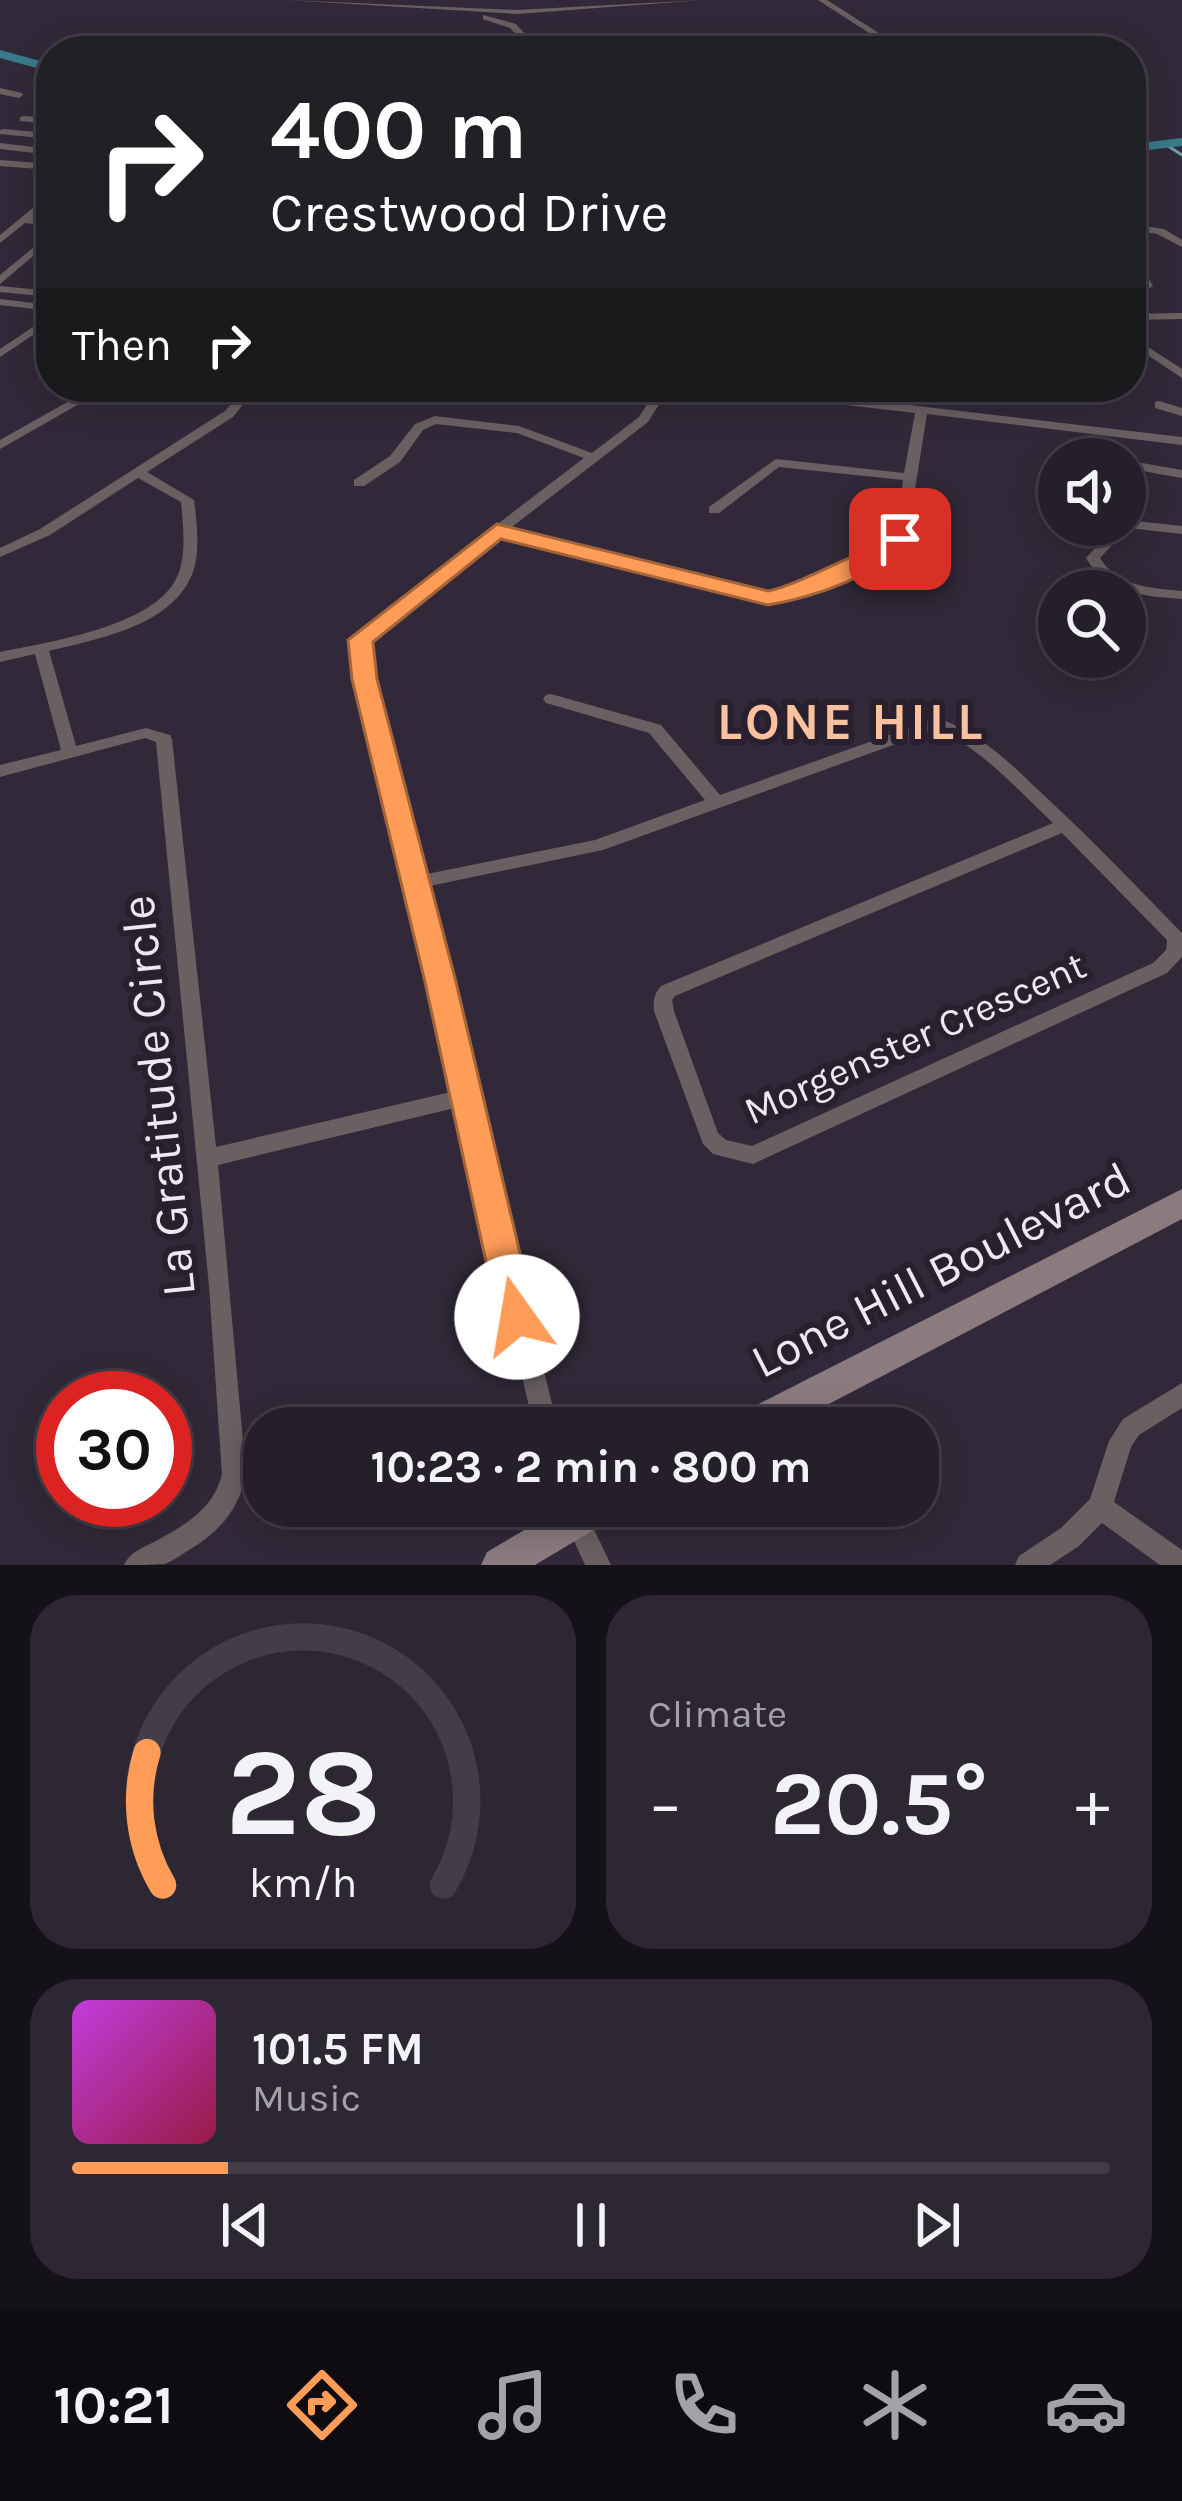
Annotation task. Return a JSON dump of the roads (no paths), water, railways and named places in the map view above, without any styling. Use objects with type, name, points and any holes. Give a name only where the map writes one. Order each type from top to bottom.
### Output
[{"type":"street","points":[[289,0],[486,11],[699,0]]},
{"type":"street","points":[[822,0],[879,36]]},
{"type":"street","points":[[486,11],[486,17],[513,26],[523,36]]},
{"type":"street","points":[[0,91],[19,95]]},
{"type":"street","points":[[22,119],[36,120]]},
{"type":"street","points":[[3,132],[36,135]]},
{"type":"street","points":[[0,146],[36,150]]},
{"type":"street","points":[[0,163],[36,166]]},
{"type":"street","points":[[0,240],[36,208]]},
{"type":"street","points":[[23,220],[36,221]]},
{"type":"street","points":[[1146,229],[1182,244]]},
{"type":"street","points":[[0,285],[36,250]]},
{"type":"street","points":[[0,285],[36,291]]},
{"type":"street","points":[[0,302],[36,306]]},
{"type":"street","points":[[1146,317],[1182,319]]},
{"type":"street","points":[[0,354],[36,329]]},
{"type":"street","points":[[1146,349],[1182,374]]},
{"type":"street","points":[[0,446],[77,402]]},
{"type":"street","points":[[0,553],[45,532],[229,414],[239,402]]},
{"type":"street","points":[[541,1407],[358,646],[370,628],[595,458],[656,402]]},
{"type":"street","points":[[882,402],[1182,441]]},
{"type":"street","points":[[497,531],[752,597],[782,596],[894,546],[904,525],[910,477],[910,405]]},
{"type":"street","points":[[1159,405],[1182,412]]},
{"type":"street","points":[[359,483],[395,459],[418,427],[435,420],[520,430],[595,458]]},
{"type":"street","points":[[714,509],[776,463],[910,477]]},
{"type":"street","points":[[1146,468],[1182,474]]},
{"type":"street","points":[[0,657],[132,620],[176,589],[184,578],[187,500],[137,473]]},
{"type":"street","points":[[1146,527],[1182,530]]},
{"type":"street","points":[[1100,546],[1093,559],[1096,567],[1124,584],[1182,595]]},
{"type":"street","points":[[41,647],[69,750]]},
{"type":"street","points":[[550,699],[655,729],[716,802]]},
{"type":"street","points":[[417,882],[575,852],[927,724],[948,724],[965,734],[1063,826]]},
{"type":"street","name":"La Gratitude Circle","points":[[0,771],[146,733],[164,739],[207,1158],[233,1489],[211,1520],[137,1565]]},
{"type":"street","name":"Morgenster Crescent","points":[[1063,826],[1176,938],[1175,953],[1160,968],[764,1153],[736,1154],[710,1138],[664,1011],[662,999],[668,991],[1063,826]]},
{"type":"street","points":[[207,1158],[467,1097]]},
{"type":"street","name":"Lone Hill Boulevard","points":[[788,1407],[1182,1203]]},
{"type":"street","points":[[1028,1565],[1070,1537],[1100,1507],[1126,1433],[1182,1395]]},
{"type":"street","points":[[1100,1507],[1182,1565]]},
{"type":"street","points":[[500,1565],[556,1527]]},
{"type":"street","points":[[586,1527],[598,1565]]},
{"type":"waterway","points":[[0,54],[36,64]]},
{"type":"waterway","points":[[1146,146],[1182,142]]},
{"type":"waterway","points":[[1165,144],[1182,155]]},
{"type":"district","name":"LONE HILL","points":[[851,722]]}]
